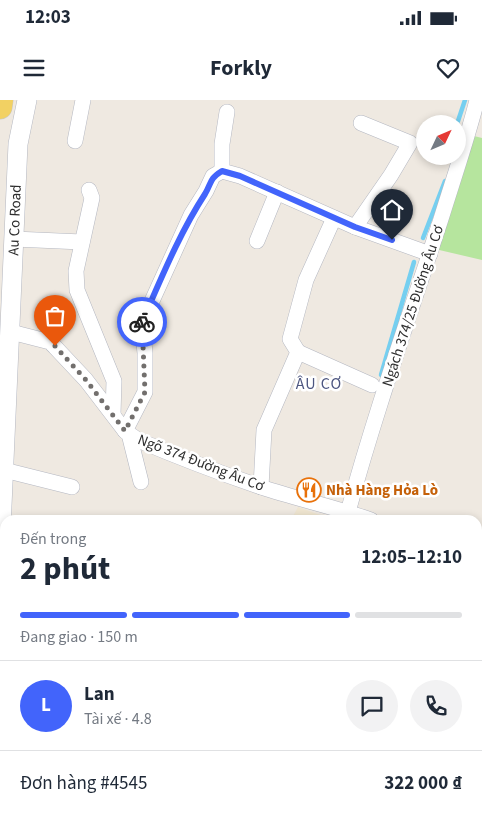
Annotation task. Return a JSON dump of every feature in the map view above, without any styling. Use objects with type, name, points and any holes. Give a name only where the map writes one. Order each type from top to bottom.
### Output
[{"type":"main road","points":[[0,107],[1,100]]},
{"type":"street","name":"Au Co Road","points":[[2,515],[18,144],[27,100]]},
{"type":"street","points":[[75,141],[83,100]]},
{"type":"street","name":"Ngách 374/25 Đường Âu Cơ","points":[[348,512],[365,449],[430,254],[477,100]]},
{"type":"street","points":[[222,171],[222,144],[227,112]]},
{"type":"street","points":[[355,227],[391,176],[410,143],[361,123]]},
{"type":"street","points":[[141,482],[127,432],[145,392],[145,353],[142,323],[191,215],[213,176],[222,171],[240,176],[355,227],[430,254]]},
{"type":"street","points":[[89,190],[92,198],[76,271],[77,290],[114,381],[113,414]]},
{"type":"street","points":[[257,240],[277,192]]},
{"type":"street","points":[[334,218],[306,280],[290,339],[298,352],[372,385]]},
{"type":"street","points":[[14,239],[82,242]]},
{"type":"street","name":"Ngõ 374 Đường Âu Cơ","points":[[11,332],[50,342],[86,380],[127,432],[150,445],[261,487],[357,515]]},
{"type":"street","points":[[261,487],[264,430],[298,352]]},
{"type":"street","points":[[4,470],[72,487]]},
{"type":"shaded area","points":[[298,507],[320,515],[294,515]]},
{"type":"green space","points":[[474,136],[482,138],[482,260],[435,249],[464,165],[466,165],[466,159]]},
{"type":"waterway","points":[[460,115],[465,100]]},
{"type":"waterway","points":[[423,238],[445,181]]},
{"type":"waterway","points":[[381,375],[414,262]]},
{"type":"way so far","points":[[55,346],[86,380],[125,431],[145,392],[145,353],[142,322]]},
{"type":"place","name":"Nhà Hàng Hỏa Lò","points":[[309,490]]},
{"type":"district","name":"ÂU CƠ","points":[[319,384]]},
{"type":"route","points":[[142,322],[191,215],[213,176],[222,171],[240,176],[355,227],[392,240]]}]
